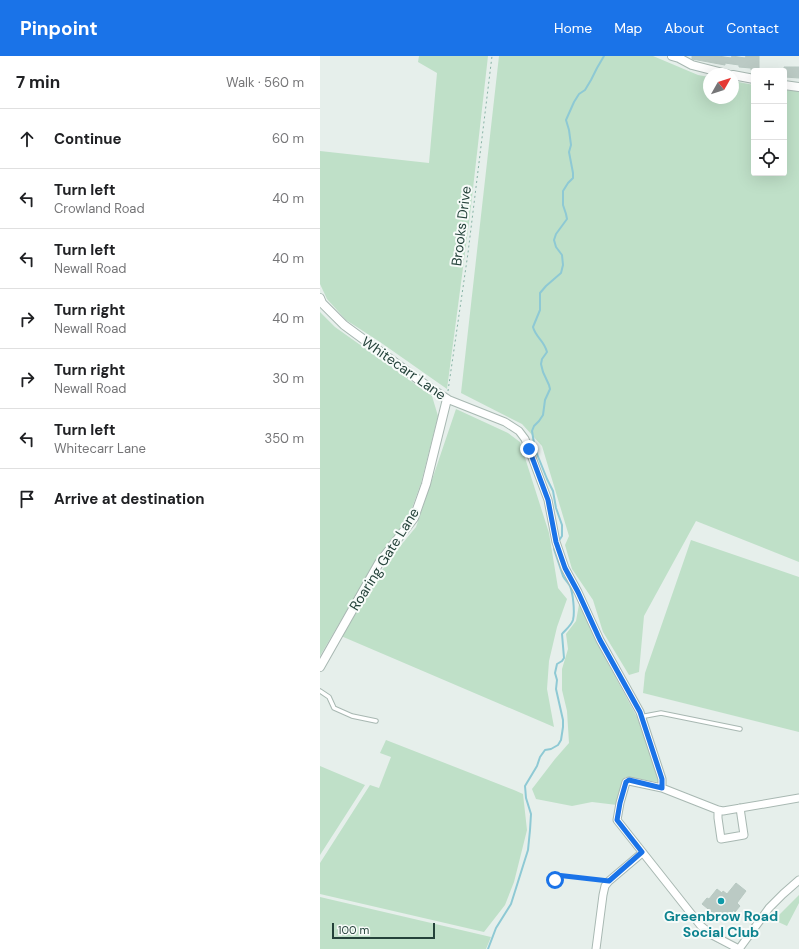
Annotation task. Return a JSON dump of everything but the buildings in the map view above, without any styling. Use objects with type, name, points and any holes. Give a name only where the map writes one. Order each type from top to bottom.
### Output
[{"type":"street","points":[[672,56],[692,65],[704,68]]},
{"type":"street","points":[[739,76],[751,78]]},
{"type":"street","points":[[787,85],[799,87]]},
{"type":"street","name":"Whitecarr Lane","points":[[320,298],[322,303],[344,325],[427,386],[447,399],[505,422],[519,431],[525,439],[548,500],[556,542],[565,568],[600,640],[640,712],[662,779],[662,788]]},
{"type":"street","name":"Roaring Gate Lane","points":[[320,667],[379,563],[414,518],[426,484],[447,399]]},
{"type":"street","points":[[799,798],[723,811],[662,788],[629,780],[626,782],[617,820],[702,926],[712,935],[739,949],[769,908],[799,880]]},
{"type":"street","points":[[718,810],[721,839],[744,835],[740,808]]},
{"type":"street","points":[[596,949],[605,886],[642,852]]},
{"type":"lane","points":[[320,691],[329,697],[334,708],[352,716],[376,721]]},
{"type":"lane","points":[[641,718],[661,713],[740,729]]},
{"type":"path","name":"Brooks Drive","points":[[447,399],[468,253],[492,56]]},
{"type":"path","points":[[555,880],[556,875],[609,881]]},
{"type":"green space","points":[[419,56],[488,56],[470,215],[447,389],[346,320],[327,299],[320,284],[320,151],[429,163],[437,73],[418,62]]},
{"type":"green space","points":[[499,56],[653,56],[703,76],[703,104],[739,104],[739,82],[751,84],[751,176],[787,176],[787,90],[799,91],[799,562],[696,521],[644,616],[639,672],[629,675],[603,632],[593,600],[572,569],[565,545],[569,536],[542,446],[522,424],[461,393]]},
{"type":"green space","points":[[320,312],[335,327],[432,396],[438,416],[421,483],[408,519],[375,562],[320,656]]},
{"type":"green space","points":[[456,409],[508,433],[520,442],[549,533],[558,588],[567,599],[557,627],[549,661],[547,689],[554,727],[341,636],[388,561],[416,527]]},
{"type":"green space","points":[[691,540],[799,577],[799,732],[643,693],[645,673]]},
{"type":"green space","points":[[580,599],[597,643],[637,717],[658,777],[658,782],[625,777],[617,805],[592,802],[572,806],[536,799],[532,789],[569,743],[567,711],[562,690],[562,669],[568,649],[566,634],[576,621]]},
{"type":"green space","points":[[386,740],[523,794],[527,830],[514,882],[505,905],[484,932],[320,894],[320,863],[370,785],[379,788],[391,757],[380,753]]},
{"type":"green space","points":[[320,766],[365,785],[320,855]]},
{"type":"green space","points":[[799,895],[799,903],[787,926],[774,920]]},
{"type":"green space","points":[[320,897],[491,937],[486,949],[320,949]]},
{"type":"waterway","points":[[558,542],[562,536],[562,525],[556,508],[553,491],[535,449],[532,431],[543,415],[545,400],[550,389],[541,364],[542,359],[547,352],[533,327],[540,310],[540,293],[561,273],[563,265],[562,255],[556,247],[554,240],[556,234],[567,219],[563,205],[563,191],[573,178],[569,152],[571,145],[566,120],[574,102],[579,94],[585,90],[604,56]]},
{"type":"waterway","points":[[488,949],[496,928],[511,904],[528,850],[531,814],[526,798],[525,786],[545,750],[551,749],[558,745],[561,740],[563,720],[556,689],[557,680],[555,673],[557,664],[564,658],[562,634],[573,620],[574,608],[571,589],[563,576],[554,549],[555,547]]},
{"type":"place","name":"Greenbrow Road Social Club","points":[[721,901]]},
{"type":"route","points":[[529,449],[548,500],[556,542],[565,568],[600,640],[640,712],[662,779],[662,788],[629,780],[626,782],[620,803],[617,820],[642,852],[609,881],[556,875],[555,880]]}]
